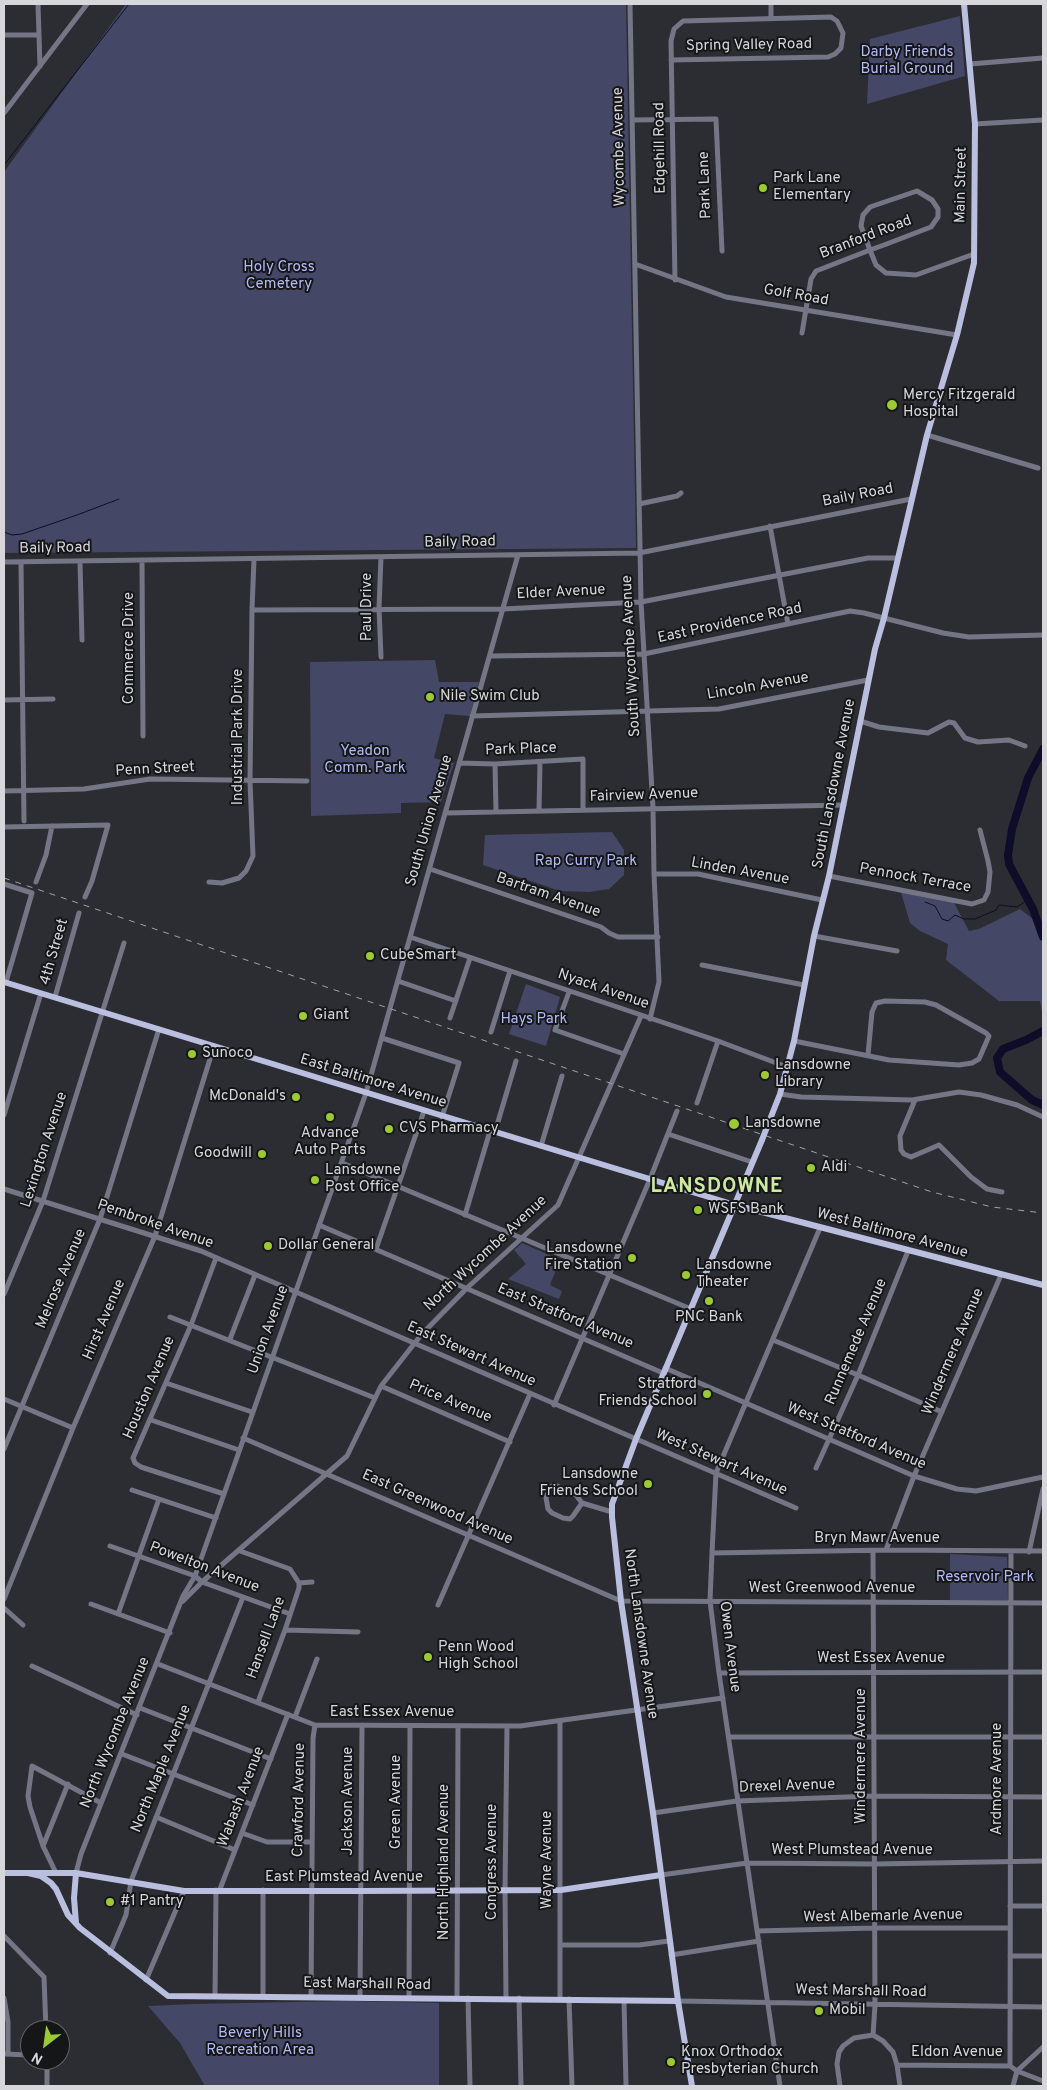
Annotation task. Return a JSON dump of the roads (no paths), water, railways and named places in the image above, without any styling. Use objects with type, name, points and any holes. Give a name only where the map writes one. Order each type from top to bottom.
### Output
[{"type":"main road","name":"Main Street","points":[[949,364],[974,254],[975,124],[964,4]]},
{"type":"main road","name":"South Lansdowne Avenue","points":[[735,1205],[780,1094],[794,1041],[814,936],[822,900],[830,876],[868,680],[927,435],[949,364]]},
{"type":"main road","name":"East Baltimore Avenue","points":[[5,982],[735,1205]]},
{"type":"main road","name":"West Baltimore Avenue","points":[[735,1205],[908,1252],[1043,1285]]},
{"type":"main road","name":"North Lansdowne Avenue","points":[[692,2086],[671,1955],[653,1813],[622,1601],[612,1512],[618,1486],[636,1439],[735,1205]]},
{"type":"main road","name":"East Plumstead Avenue","points":[[4,1873],[76,1873],[184,1891],[561,1890],[661,1875]]},
{"type":"main road","name":"East Marshall Road","points":[[28,1873],[41,1876],[53,1885],[66,1912],[80,1928],[168,1996],[560,1998],[678,2001]]},
{"type":"main road","points":[[76,1873],[74,1916],[80,1928]]},
{"type":"street","points":[[38,4],[40,66]]},
{"type":"street","points":[[4,113],[87,4]]},
{"type":"street","name":"Wycombe Avenue","points":[[630,4],[635,290]]},
{"type":"street","points":[[771,4],[771,18]]},
{"type":"street","name":"Spring Valley Road","points":[[672,60],[828,57],[838,51],[843,41],[840,24],[831,17],[771,18]]},
{"type":"street","name":"Edgehill Road","points":[[675,280],[672,34],[678,24],[683,21],[771,18]]},
{"type":"street","points":[[4,35],[38,35]]},
{"type":"street","points":[[970,64],[1043,58]]},
{"type":"street","name":"Park Lane","points":[[673,120],[716,119],[722,251]]},
{"type":"street","points":[[632,120],[673,120]]},
{"type":"street","points":[[975,124],[1043,120]]},
{"type":"street","name":"Branford Road","points":[[802,334],[811,279],[816,270],[870,250],[931,227],[937,220],[939,212],[932,200],[921,192],[914,191],[870,208],[863,215],[861,222],[870,250]]},
{"type":"street","points":[[870,250],[876,265],[881,270],[890,274],[910,276],[974,254]]},
{"type":"street","name":"Golf Road","points":[[634,264],[726,297],[957,335]]},
{"type":"street","name":"South Wycombe Avenue","points":[[635,290],[640,602],[654,808],[654,874],[658,937],[659,987],[650,1019]]},
{"type":"street","points":[[927,435],[1038,468]]},
{"type":"street","points":[[639,504],[677,496],[681,493]]},
{"type":"street","name":"Baily Road","points":[[4,562],[639,553],[911,499]]},
{"type":"street","points":[[770,526],[788,624]]},
{"type":"street","name":"South Union Avenue","points":[[366,1093],[518,555]]},
{"type":"street","name":"Paul Drive","points":[[381,557],[379,608],[381,657]]},
{"type":"street","name":"Elder Avenue","points":[[252,610],[503,609],[640,602],[868,558],[898,558]]},
{"type":"street","name":"Industrial Park Drive","points":[[208,882],[230,882],[239,878],[250,866],[253,856],[250,781],[254,559]]},
{"type":"street","name":"Commerce Drive","points":[[142,561],[143,736]]},
{"type":"street","points":[[21,562],[24,821]]},
{"type":"street","points":[[80,562],[82,640]]},
{"type":"street","name":"East Providence Road","points":[[490,656],[644,654],[850,611],[943,633],[969,637],[1043,635]]},
{"type":"street","name":"Lincoln Avenue","points":[[472,716],[719,709],[868,680]]},
{"type":"street","points":[[4,700],[53,700]]},
{"type":"street","points":[[860,721],[879,727],[928,732],[949,722],[954,723],[965,738],[978,742],[1009,740],[1024,746]]},
{"type":"street","name":"Park Place","points":[[459,763],[495,764],[583,759],[584,810]]},
{"type":"street","points":[[540,762],[540,811]]},
{"type":"street","points":[[495,764],[496,812]]},
{"type":"street","name":"Penn Street","points":[[4,791],[84,789],[150,779],[308,781]]},
{"type":"street","name":"Fairview Avenue","points":[[445,812],[844,805]]},
{"type":"street","points":[[4,827],[108,825],[92,881],[85,897]]},
{"type":"street","points":[[36,882],[46,855],[52,826]]},
{"type":"street","name":"Pennock Terrace","points":[[830,876],[972,904],[984,900],[989,882],[988,861],[980,830]]},
{"type":"street","name":"Bartram Avenue","points":[[430,870],[601,927],[608,933],[618,937],[658,937]]},
{"type":"street","name":"Linden Avenue","points":[[654,874],[698,874],[822,900]]},
{"type":"street","points":[[4,884],[32,893],[5,982]]},
{"type":"street","name":"4th Street","points":[[54,997],[79,913]]},
{"type":"street","points":[[814,936],[897,951]]},
{"type":"street","name":"Nyack Avenue","points":[[410,938],[718,1041],[787,1067]]},
{"type":"street","name":"Lexington Avenue","points":[[4,1294],[43,1201],[124,943]]},
{"type":"street","points":[[450,1018],[470,958]]},
{"type":"street","points":[[702,965],[804,985]]},
{"type":"street","points":[[491,1032],[510,971]]},
{"type":"street","points":[[398,981],[456,1001]]},
{"type":"street","points":[[569,992],[556,1030],[624,1054]]},
{"type":"street","points":[[4,1116],[41,993]]},
{"type":"street","points":[[794,1041],[898,1061],[959,1065],[972,1063],[979,1059],[990,1036],[936,1005],[925,1002],[885,1000],[876,1003],[872,1012],[868,1055]]},
{"type":"street","points":[[579,1158],[641,1016]]},
{"type":"street","name":"Melrose Avenue","points":[[4,1449],[100,1219],[159,1030]]},
{"type":"street","points":[[382,1038],[459,1063],[442,1116]]},
{"type":"street","points":[[696,1103],[718,1041]]},
{"type":"street","name":"Hirst Avenue","points":[[4,1598],[154,1236],[214,1046]]},
{"type":"street","points":[[464,1215],[516,1061]]},
{"type":"street","points":[[541,1146],[562,1076]]},
{"type":"street","points":[[780,1094],[801,1097],[915,1100],[959,1092],[981,1095],[1017,1105],[1043,1117]]},
{"type":"street","name":"Union Avenue","points":[[195,1576],[366,1093]]},
{"type":"street","points":[[915,1100],[900,1136],[901,1150],[904,1154],[911,1157],[938,1146],[971,1178],[987,1189],[1002,1192]]},
{"type":"street","points":[[376,1249],[424,1111]]},
{"type":"street","points":[[554,1405],[677,1111]]},
{"type":"street","points":[[668,1134],[752,1162]]},
{"type":"street","name":"North Wycombe Avenue","points":[[182,1604],[202,1582],[240,1551],[346,1456],[381,1386],[414,1343],[467,1288],[558,1205],[579,1158]]},
{"type":"street","points":[[342,1163],[691,1309]]},
{"type":"street","name":"Pembroke Avenue","points":[[4,1189],[199,1250],[296,1292]]},
{"type":"street","name":"East Stratford Avenue","points":[[319,1224],[582,1339],[664,1371]]},
{"type":"street","name":"Owen Avenue","points":[[780,2086],[719,1673],[710,1601],[712,1553],[716,1473],[820,1228]]},
{"type":"street","name":"Runnemede Avenue","points":[[816,1468],[858,1375],[908,1252]]},
{"type":"street","name":"Houston Avenue","points":[[216,1258],[191,1325],[134,1456],[134,1462],[141,1467],[224,1494]]},
{"type":"street","points":[[230,1339],[255,1275]]},
{"type":"street","name":"Windermere Avenue","points":[[886,1550],[914,1476],[1000,1275]]},
{"type":"street","name":"East Stewart Avenue","points":[[296,1292],[636,1439]]},
{"type":"street","points":[[170,1317],[230,1339],[375,1398]]},
{"type":"street","points":[[773,1340],[942,1412]]},
{"type":"street","name":"West Stratford Avenue","points":[[664,1371],[830,1439],[914,1476],[957,1489],[976,1491],[1043,1477]]},
{"type":"street","points":[[166,1383],[252,1412]]},
{"type":"street","name":"Price Avenue","points":[[381,1386],[510,1442]]},
{"type":"street","points":[[438,1605],[530,1394]]},
{"type":"street","points":[[4,1399],[73,1428]]},
{"type":"street","points":[[151,1420],[239,1450]]},
{"type":"street","name":"East Greenwood Avenue","points":[[243,1438],[622,1601]]},
{"type":"street","name":"West Stewart Avenue","points":[[636,1439],[796,1508]]},
{"type":"street","points":[[582,1503],[573,1516],[563,1518],[552,1513],[548,1508],[546,1498],[550,1487],[555,1485],[576,1495],[582,1503],[612,1512]]},
{"type":"street","points":[[1029,1552],[1043,1489]]},
{"type":"street","points":[[132,1490],[216,1518]]},
{"type":"street","points":[[118,1614],[159,1499]]},
{"type":"street","name":"Powelton Avenue","points":[[110,1546],[195,1576],[202,1582],[290,1612]]},
{"type":"street","name":"Bryn Mawr Avenue","points":[[712,1553],[886,1550],[1043,1551]]},
{"type":"street","points":[[240,1551],[290,1569],[299,1583],[312,1582]]},
{"type":"street","name":"Windermere Avenue","points":[[873,1551],[872,1602],[875,1737],[873,1796],[875,2005],[873,2035]]},
{"type":"street","name":"Ardmore Avenue","points":[[1010,2066],[1011,1552]]},
{"type":"street","name":"North Wycombe Avenue","points":[[76,1873],[101,1803],[182,1604],[183,1596],[195,1576]]},
{"type":"street","name":"Hansell Lane","points":[[258,1702],[285,1630],[299,1583]]},
{"type":"street","name":"North Maple Avenue","points":[[110,1953],[126,1914],[131,1881],[243,1597]]},
{"type":"street","name":"West Greenwood Avenue","points":[[622,1601],[1011,1601],[1043,1603]]},
{"type":"street","points":[[91,1604],[170,1633]]},
{"type":"street","points":[[4,1608],[23,1625]]},
{"type":"street","points":[[285,1630],[358,1632]]},
{"type":"street","points":[[295,1717],[317,1659]]},
{"type":"street","name":"East Essex Avenue","points":[[158,1664],[315,1725],[520,1726],[637,1710]]},
{"type":"street","points":[[32,1666],[137,1715]]},
{"type":"street","name":"West Essex Avenue","points":[[719,1673],[874,1671],[1043,1672]]},
{"type":"street","points":[[637,1710],[723,1698]]},
{"type":"street","points":[[140,1708],[271,1760]]},
{"type":"street","name":"Wabash Avenue","points":[[218,1890],[288,1714]]},
{"type":"street","name":"Wayne Avenue","points":[[560,1722],[560,1998]]},
{"type":"street","name":"Crawford Avenue","points":[[311,1996],[315,1725]]},
{"type":"street","name":"Jackson Avenue","points":[[360,1997],[362,1725]]},
{"type":"street","name":"Green Avenue","points":[[408,1998],[410,1726]]},
{"type":"street","name":"North Highland Avenue","points":[[457,1998],[458,1726]]},
{"type":"street","name":"Congress Avenue","points":[[506,1998],[507,1726]]},
{"type":"street","points":[[729,1737],[1043,1737]]},
{"type":"street","points":[[122,1754],[253,1805]]},
{"type":"street","points":[[56,1873],[33,1819],[29,1799],[32,1766],[101,1803]]},
{"type":"street","points":[[43,1846],[68,1784]]},
{"type":"street","name":"Drexel Avenue","points":[[653,1813],[737,1801],[873,1796],[1043,1797]]},
{"type":"street","points":[[156,1817],[235,1850]]},
{"type":"street","points":[[242,1833],[262,1841],[312,1842]]},
{"type":"street","name":"West Plumstead Avenue","points":[[661,1875],[747,1863],[875,1864],[1043,1861]]},
{"type":"street","points":[[215,1996],[218,1890]]},
{"type":"street","points":[[263,1890],[263,1996]]},
{"type":"street","points":[[146,1980],[184,1891]]},
{"type":"street","points":[[1010,1906],[1043,1906]]},
{"type":"street","name":"West Albemarle Avenue","points":[[757,1931],[874,1928],[1010,1928]]},
{"type":"street","points":[[4,1936],[44,1977],[46,2020]]},
{"type":"street","points":[[560,1945],[639,1945],[669,1940]]},
{"type":"street","points":[[671,1955],[759,1941]]},
{"type":"street","points":[[1010,1956],[1043,1956]]},
{"type":"street","points":[[4,1998],[8,2022],[6,2054],[20,2055]]},
{"type":"street","points":[[468,1998],[470,2086]]},
{"type":"street","points":[[519,1998],[521,2086]]},
{"type":"street","points":[[569,1999],[572,2086]]},
{"type":"street","points":[[624,2000],[626,2086]]},
{"type":"street","name":"West Marshall Road","points":[[678,2001],[1043,2007]]},
{"type":"street","points":[[840,2086],[837,2058],[843,2046],[854,2038],[873,2035],[889,2046],[897,2065],[900,2086]]},
{"type":"street","points":[[1013,2086],[1017,2071],[1032,2055],[1043,2047]]},
{"type":"street","name":"Eldon Avenue","points":[[897,2065],[1010,2066],[1017,2071],[1043,2081]]},
{"type":"street","points":[[47,2070],[47,2086]]},
{"type":"waterway","points":[[4,165],[129,4]]},
{"type":"waterway","points":[[4,532],[12,535],[22,534],[119,499]]},
{"type":"waterway","points":[[1043,749],[1028,778],[1012,829],[1008,855],[1009,864],[1033,909],[1043,937]]},
{"type":"waterway","points":[[925,902],[935,906],[942,919],[948,921],[955,915],[964,919],[975,919],[996,910],[999,905],[1017,907],[1029,899]]},
{"type":"waterway","points":[[1043,1031],[1003,1049],[997,1058],[1000,1072],[1032,1100],[1043,1105]]},
{"type":"railway","points":[[4,878],[932,1192],[992,1207],[1043,1213]]},
{"type":"place","name":"Park Lane Elementary","points":[[763,188]]},
{"type":"place","name":"Mercy Fitzgerald Hospital","points":[[892,405]]},
{"type":"place","name":"Nile Swim Club","points":[[430,697]]},
{"type":"place","name":"CubeSmart","points":[[370,956]]},
{"type":"place","name":"Giant","points":[[303,1016]]},
{"type":"place","name":"Sunoco","points":[[192,1054]]},
{"type":"place","name":"Lansdowne Library","points":[[765,1075]]},
{"type":"place","name":"McDonald's","points":[[296,1097]]},
{"type":"place","name":"Advance Auto Parts","points":[[330,1117]]},
{"type":"place","name":"Lansdowne","points":[[734,1124]]},
{"type":"place","name":"CVS Pharmacy","points":[[389,1129]]},
{"type":"place","name":"Goodwill","points":[[262,1154]]},
{"type":"place","name":"Aldi","points":[[811,1168]]},
{"type":"place","name":"Lansdowne Post Office","points":[[315,1180]]},
{"type":"place","name":"WSFS Bank","points":[[698,1210]]},
{"type":"place","name":"Dollar General","points":[[268,1246]]},
{"type":"place","name":"Lansdowne Fire Station","points":[[632,1258]]},
{"type":"place","name":"Lansdowne Theater","points":[[686,1275]]},
{"type":"place","name":"PNC Bank","points":[[709,1301]]},
{"type":"place","name":"Stratford Friends School","points":[[707,1394]]},
{"type":"place","name":"Lansdowne Friends School","points":[[648,1484]]},
{"type":"place","name":"Penn Wood High School","points":[[428,1657]]},
{"type":"place","name":"#1 Pantry","points":[[110,1902]]},
{"type":"place","name":"Mobil","points":[[819,2011]]},
{"type":"place","name":"Knox Orthodox Presbyterian Church","points":[[671,2062]]},
{"type":"district","name":"LANSDOWNE","points":[[717,1188]]},
{"type":"park label","name":"Darby Friends Burial Ground","points":[[907,62]]},
{"type":"park label","name":"Holy Cross Cemetery","points":[[279,276]]},
{"type":"park label","name":"Yeadon Comm. Park","points":[[365,760]]},
{"type":"park label","name":"Rap Curry Park","points":[[586,862]]},
{"type":"park label","name":"Hays Park","points":[[534,1020]]},
{"type":"park label","name":"Reservoir Park","points":[[985,1578]]},
{"type":"park label","name":"Beverly Hills Recreation Area","points":[[260,2042]]}]
